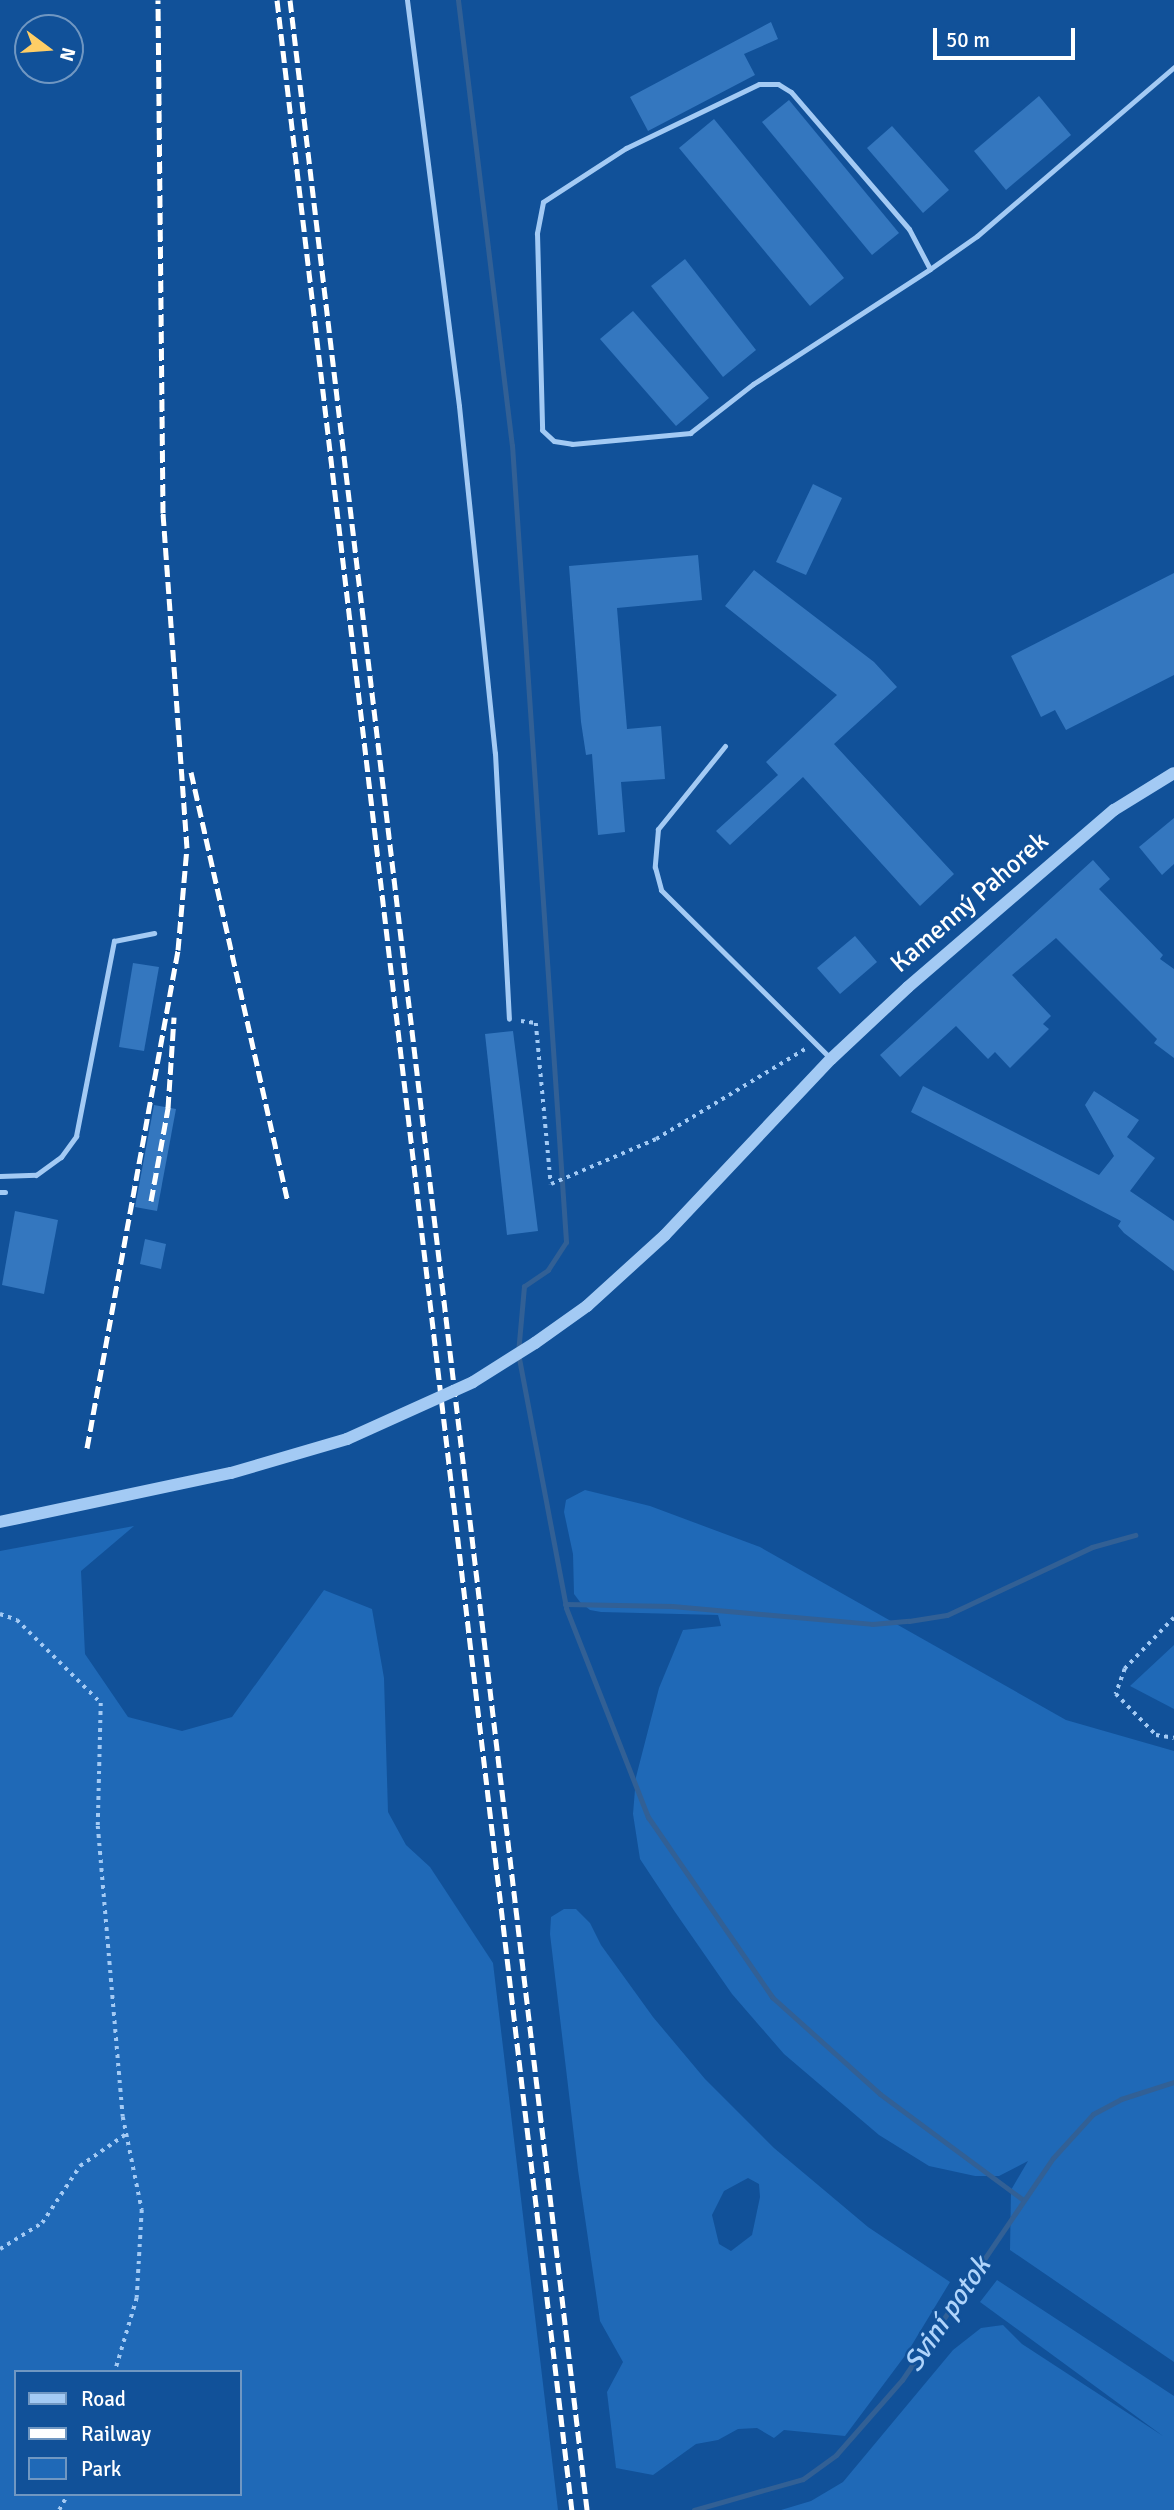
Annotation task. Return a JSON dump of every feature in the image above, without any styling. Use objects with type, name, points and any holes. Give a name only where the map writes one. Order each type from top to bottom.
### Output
[{"type":"street","name":"Kamenný Pahorek","points":[[0,1522],[231,1474],[347,1439],[448,1394],[535,1343],[587,1306],[664,1235],[831,1059],[1082,836],[1129,799],[1174,773]]},
{"type":"lane","points":[[407,0],[457,392],[493,739],[509,1019]]},
{"type":"lane","points":[[930,269],[909,229],[791,92],[778,84],[759,84],[626,148],[543,202],[537,233],[542,430],[554,441],[572,444],[690,433],[753,384],[930,269],[992,223],[1174,67]]},
{"type":"lane","points":[[725,746],[659,830],[655,867],[661,890],[831,1059]]},
{"type":"lane","points":[[0,1176],[36,1175],[61,1157],[76,1136],[114,942],[154,933]]},
{"type":"path","points":[[509,1019],[536,1023],[551,1184],[656,1139],[816,1042]]},
{"type":"path","points":[[0,1614],[18,1620],[101,1703],[98,1826],[126,2134],[142,2210],[136,2298],[117,2370]]},
{"type":"path","points":[[1174,1618],[1125,1669],[1116,1694],[1156,1735],[1174,1738]]},
{"type":"path","points":[[0,2249],[43,2224],[80,2166],[126,2134]]},
{"type":"green space","points":[[585,1490],[650,1506],[760,1547],[1066,1720],[1174,1751],[1174,2362],[1010,2250],[1011,2190],[1028,2161],[999,2176],[975,2176],[929,2166],[879,2135],[784,2054],[732,1994],[675,1912],[640,1859],[633,1814],[636,1777],[659,1688],[683,1630],[721,1626],[718,1615],[601,1612],[590,1610],[580,1602],[574,1594],[573,1554],[564,1512],[566,1500]]},
{"type":"green space","points":[[134,1526],[81,1571],[85,1654],[128,1717],[182,1731],[232,1717],[324,1590],[372,1609],[384,1678],[388,1812],[406,1845],[430,1867],[493,1963],[558,2510],[0,2510],[0,1551]]},
{"type":"green space","points":[[1174,1645],[1174,1709],[1130,1686]]},
{"type":"green space","points":[[564,1909],[576,1909],[590,1923],[601,1945],[653,2017],[705,2079],[774,2148],[868,2227],[950,2282],[907,2353],[845,2436],[784,2430],[774,2438],[757,2428],[738,2429],[718,2440],[696,2444],[653,2475],[616,2468],[607,2392],[623,2362],[600,2321],[578,2170],[550,1934],[551,1917]],"holes":[[[748,2178],[759,2184],[760,2197],[752,2235],[731,2251],[719,2244],[712,2215],[724,2191]]]},
{"type":"green space","points":[[997,2280],[1174,2396],[1174,2510],[781,2510],[811,2501],[843,2482],[953,2350],[981,2328],[1003,2325],[1022,2344],[1163,2436],[980,2302]]},
{"type":"building","points":[[771,22],[778,39],[744,54],[755,75],[648,131],[630,97]]},
{"type":"building","points":[[1039,96],[1071,135],[1006,190],[974,151]]},
{"type":"building","points":[[789,100],[899,233],[872,255],[762,122]]},
{"type":"building","points":[[714,119],[844,278],[810,306],[679,148]]},
{"type":"building","points":[[892,126],[949,190],[923,213],[867,148]]},
{"type":"building","points":[[685,259],[756,350],[723,377],[651,286]]},
{"type":"building","points":[[633,311],[709,398],[676,426],[600,339]]},
{"type":"building","points":[[813,484],[842,498],[806,575],[776,562]]},
{"type":"building","points":[[698,555],[702,600],[617,608],[627,729],[661,726],[665,779],[621,782],[625,832],[598,835],[592,754],[586,755],[581,722],[569,566]]},
{"type":"building","points":[[754,570],[874,662],[897,687],[834,744],[954,874],[920,906],[803,777],[730,845],[716,831],[778,775],[766,762],[837,695],[725,606]]},
{"type":"building","points":[[1174,573],[1174,675],[1066,730],[1055,710],[1041,717],[1011,656]]},
{"type":"building","points":[[1174,818],[1174,864],[1162,875],[1139,847]]},
{"type":"building","points":[[1093,860],[1110,879],[1099,889],[1163,955],[1160,959],[1174,969],[1174,1058],[1154,1043],[1157,1039],[1056,938],[1012,975],[1051,1016],[1043,1024],[1049,1029],[1010,1068],[995,1052],[988,1059],[956,1026],[900,1077],[880,1055]]},
{"type":"building","points":[[855,936],[877,962],[840,994],[817,968]]},
{"type":"building","points":[[133,963],[159,967],[144,1051],[119,1047]]},
{"type":"building","points":[[513,1031],[538,1231],[507,1235],[485,1034]]},
{"type":"building","points":[[923,1086],[1099,1175],[1114,1156],[1085,1105],[1094,1091],[1139,1120],[1127,1137],[1155,1158],[1130,1191],[1174,1221],[1174,1271],[1124,1233],[1118,1226],[1121,1221],[911,1112]]},
{"type":"building","points":[[154,1105],[176,1109],[157,1211],[135,1207]]},
{"type":"building","points":[[15,1211],[58,1220],[44,1294],[2,1285]]},
{"type":"building","points":[[145,1239],[166,1244],[161,1269],[140,1264]]},
{"type":"waterway","points":[[458,0],[512,445],[566,1242],[548,1270],[524,1286],[518,1353],[566,1608],[648,1817],[772,1997],[880,2094],[1022,2199]]},
{"type":"waterway","points":[[565,1604],[672,1606],[872,1624],[909,1621],[947,1615],[1092,1547],[1135,1535]]},
{"type":"waterway","name":"Sviní potok","points":[[694,2510],[803,2479],[836,2455],[902,2380],[1053,2158],[1093,2114],[1121,2099],[1174,2082]]},
{"type":"railway","points":[[87,1448],[178,950],[187,848],[163,513],[158,0]]},
{"type":"railway","points":[[277,0],[572,2510]]},
{"type":"railway","points":[[290,0],[587,2510]]},
{"type":"railway","points":[[191,772],[288,1201]]},
{"type":"railway","points":[[151,1201],[168,1108],[174,1017]]}]
